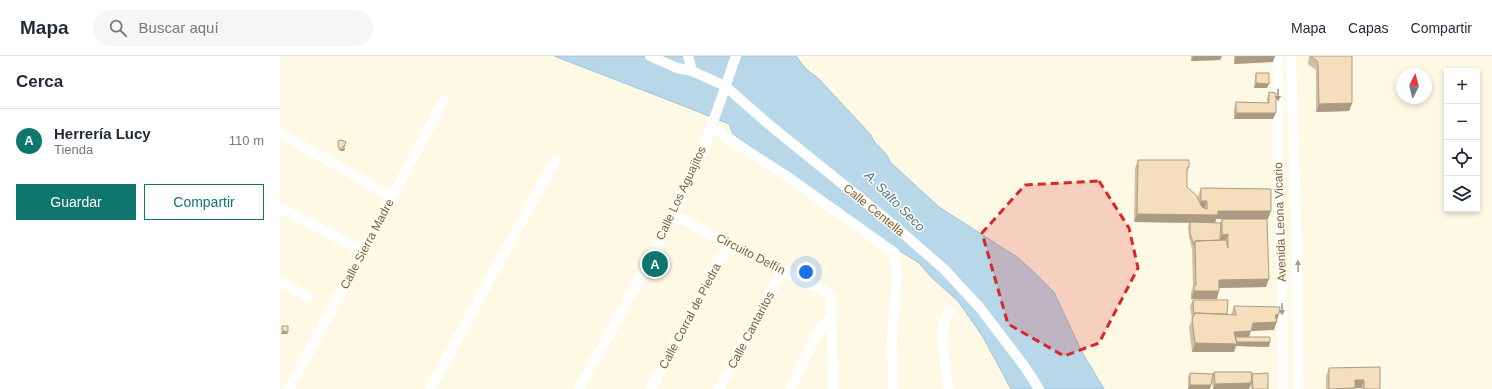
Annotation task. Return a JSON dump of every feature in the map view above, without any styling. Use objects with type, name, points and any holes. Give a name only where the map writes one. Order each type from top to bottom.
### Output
[{"type":"street","name":"Calle Centella","points":[[650,56],[676,68],[692,71],[725,86],[772,127],[897,228],[945,270],[980,308],[1025,367],[1039,389]]},
{"type":"street","points":[[688,56],[692,71]]},
{"type":"street","name":"Calle Los Aguajitos","points":[[579,389],[673,214],[711,127],[736,56]]},
{"type":"street","name":"Avenida Leona Vicario","points":[[1278,56],[1278,198],[1282,266],[1283,389]]},
{"type":"street","name":"Avenida Leona Vicario","points":[[1291,56],[1298,250],[1298,389]]},
{"type":"street","name":"Calle Sierra Madre","points":[[289,389],[444,100]]},
{"type":"street","points":[[711,127],[788,177],[895,254],[896,276],[892,338],[893,389]]},
{"type":"street","points":[[280,133],[392,197]]},
{"type":"street","points":[[430,389],[555,160]]},
{"type":"street","points":[[280,208],[363,251]]},
{"type":"street","name":"Circuito Delfín","points":[[673,214],[782,271],[829,292],[831,296],[832,314],[833,389]]},
{"type":"street","name":"Calle Corral de Piedra","points":[[651,389],[729,243]]},
{"type":"street","name":"Calle Cantaritos","points":[[719,389],[782,271]]},
{"type":"street","points":[[280,282],[308,297]]},
{"type":"street","points":[[948,389],[942,336],[944,323],[949,311]]},
{"type":"street","points":[[790,389],[816,336],[832,314]]},
{"type":"highlighted area","points":[[1099,181],[1129,228],[1138,268],[1099,343],[1064,356],[1008,324],[982,233],[1025,185]]},
{"type":"water","name":"A. Salto Seco","points":[[554,56],[796,56],[806,69],[819,79],[871,135],[875,143],[886,154],[890,162],[939,207],[1017,257],[1054,292],[1082,352],[1104,389],[1011,389],[983,337],[958,301],[931,277],[919,263],[887,243],[733,134],[729,124]]},
{"type":"building","points":[[1236,56],[1264,56],[1236,57]]},
{"type":"building","points":[[1311,56],[1352,56],[1352,103],[1319,104],[1318,62]]},
{"type":"building","points":[[1256,73],[1269,73],[1269,84],[1256,83]]},
{"type":"building","points":[[1269,92],[1276,93],[1276,113],[1236,113],[1236,102],[1269,103]]},
{"type":"building","points":[[341,140],[346,142],[344,147],[342,146],[345,149],[341,149],[338,146],[338,141]]},
{"type":"building","points":[[1138,160],[1189,160],[1189,167],[1187,168],[1187,187],[1196,195],[1202,207],[1207,209],[1207,201],[1201,201],[1201,188],[1271,189],[1271,211],[1218,211],[1218,215],[1137,214]]},
{"type":"building","points":[[1222,219],[1267,219],[1269,279],[1219,280],[1219,291],[1194,291],[1194,285],[1196,285],[1195,241],[1226,240],[1228,248],[1228,234],[1222,235]]},
{"type":"building","points":[[1190,222],[1221,223],[1220,240],[1195,241],[1194,245],[1190,233]]},
{"type":"building","points":[[1193,300],[1228,300],[1227,314],[1195,313],[1194,315]]},
{"type":"building","points":[[1234,306],[1280,307],[1279,314],[1275,315],[1277,322],[1253,323],[1251,331],[1234,332],[1237,344],[1195,343],[1192,319],[1195,313],[1236,315]]},
{"type":"building","points":[[282,326],[288,326],[288,332],[282,331]]},
{"type":"building","points":[[1235,337],[1270,337],[1270,342],[1237,342]]},
{"type":"building","points":[[1380,367],[1380,389],[1364,389],[1364,380],[1355,380],[1355,388],[1329,389],[1329,368]]},
{"type":"building","points":[[1214,372],[1252,372],[1251,383],[1215,384]]},
{"type":"building","points":[[1190,373],[1213,374],[1211,385],[1190,385]]},
{"type":"building","points":[[1268,373],[1268,389],[1253,389],[1252,374]]},
{"type":"place","name":"Herrería Lucy","points":[[655,264]]}]
